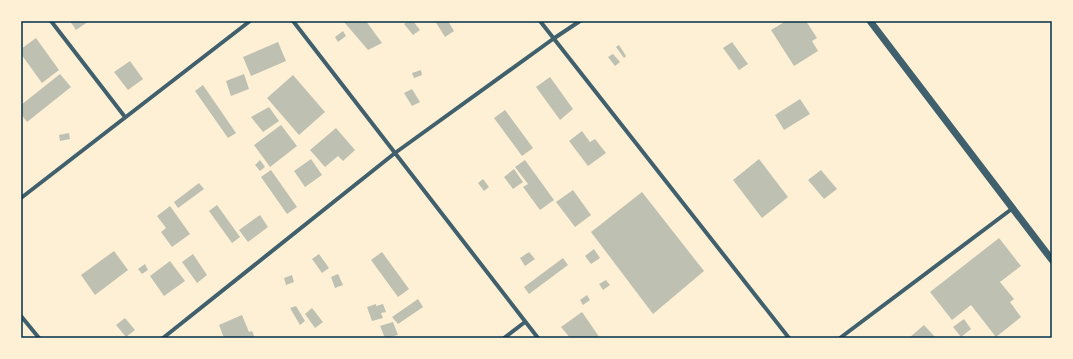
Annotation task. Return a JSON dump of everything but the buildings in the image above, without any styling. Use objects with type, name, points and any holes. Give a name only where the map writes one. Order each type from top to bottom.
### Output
[{"type":"street","points":[[51,21],[125,118]]},
{"type":"street","points":[[21,198],[250,21]]},
{"type":"street","points":[[293,21],[538,338]]},
{"type":"street","points":[[540,21],[789,338]]},
{"type":"street","points":[[163,338],[395,153],[580,21]]},
{"type":"street","points":[[870,21],[1052,260]]},
{"type":"street","points":[[840,338],[1013,208]]},
{"type":"street","points":[[21,316],[38,338]]},
{"type":"street","points":[[504,338],[525,322]]}]
